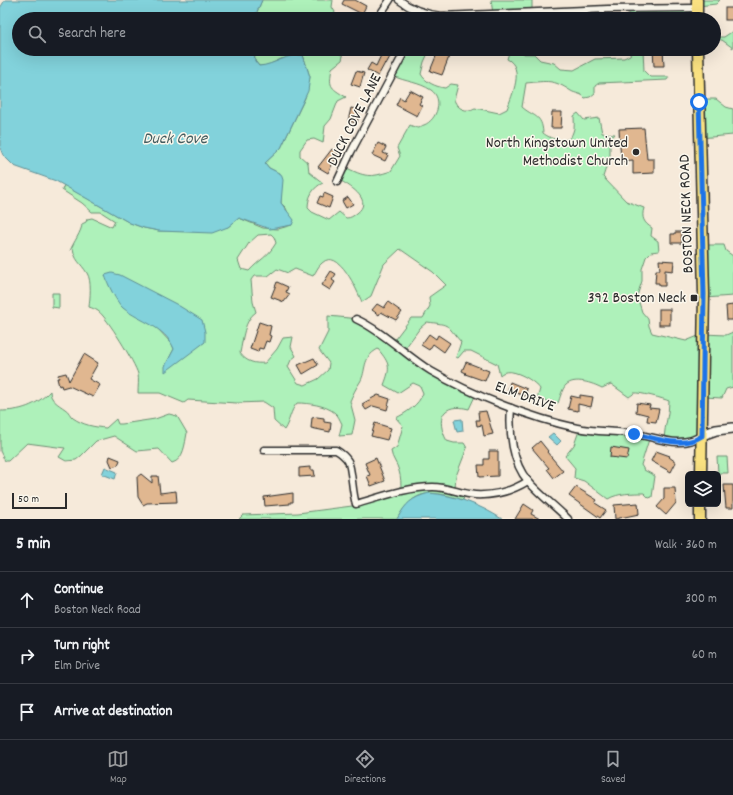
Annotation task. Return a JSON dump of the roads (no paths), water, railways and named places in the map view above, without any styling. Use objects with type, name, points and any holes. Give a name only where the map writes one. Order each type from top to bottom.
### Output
[{"type":"main road","name":"BOSTON NECK ROAD","points":[[698,56],[704,294],[701,471]]},
{"type":"main road","points":[[700,507],[700,519]]},
{"type":"street","points":[[382,12],[390,0]]},
{"type":"street","points":[[399,0],[417,12]]},
{"type":"street","points":[[536,12],[697,4]]},
{"type":"street","name":"DUCK COVE LANE","points":[[338,182],[351,152],[402,56]]},
{"type":"street","name":"ELM DRIVE","points":[[356,319],[378,332],[430,370],[511,408],[578,428],[634,434],[681,443],[692,442],[702,436]]},
{"type":"street","points":[[511,408],[510,420],[515,455],[520,470],[528,481],[568,519]]},
{"type":"street","points":[[702,436],[716,430],[733,428]]},
{"type":"street","points":[[264,450],[336,450],[344,455],[348,462],[356,504],[396,492],[434,487],[475,495],[491,494],[505,492],[528,481]]},
{"type":"water","name":"Duck Cove","points":[[5,0],[262,0],[257,12],[12,12],[12,56],[255,56],[255,61],[259,66],[270,64],[286,57],[303,56],[310,77],[308,91],[281,148],[265,163],[269,168],[281,174],[283,180],[281,203],[294,220],[292,225],[270,229],[239,218],[228,227],[212,233],[159,231],[144,228],[130,223],[56,181],[14,166],[3,155],[0,148],[0,8]]},
{"type":"water","points":[[112,273],[120,275],[176,304],[202,320],[205,332],[205,342],[165,372],[165,366],[174,349],[170,341],[152,325],[123,308],[112,293],[105,275]]},
{"type":"water","points":[[462,419],[463,431],[457,432],[454,420]]},
{"type":"water","points":[[553,433],[561,441],[557,445],[548,437]]},
{"type":"water","points":[[105,467],[117,472],[115,479],[102,474]]},
{"type":"water","points":[[429,493],[458,498],[485,509],[502,519],[397,519],[403,509],[413,499]]},
{"type":"place","name":"North Kingstown United Methodist Church","points":[[636,152]]},
{"type":"place","name":"392 Boston Neck","points":[[694,298]]}]
